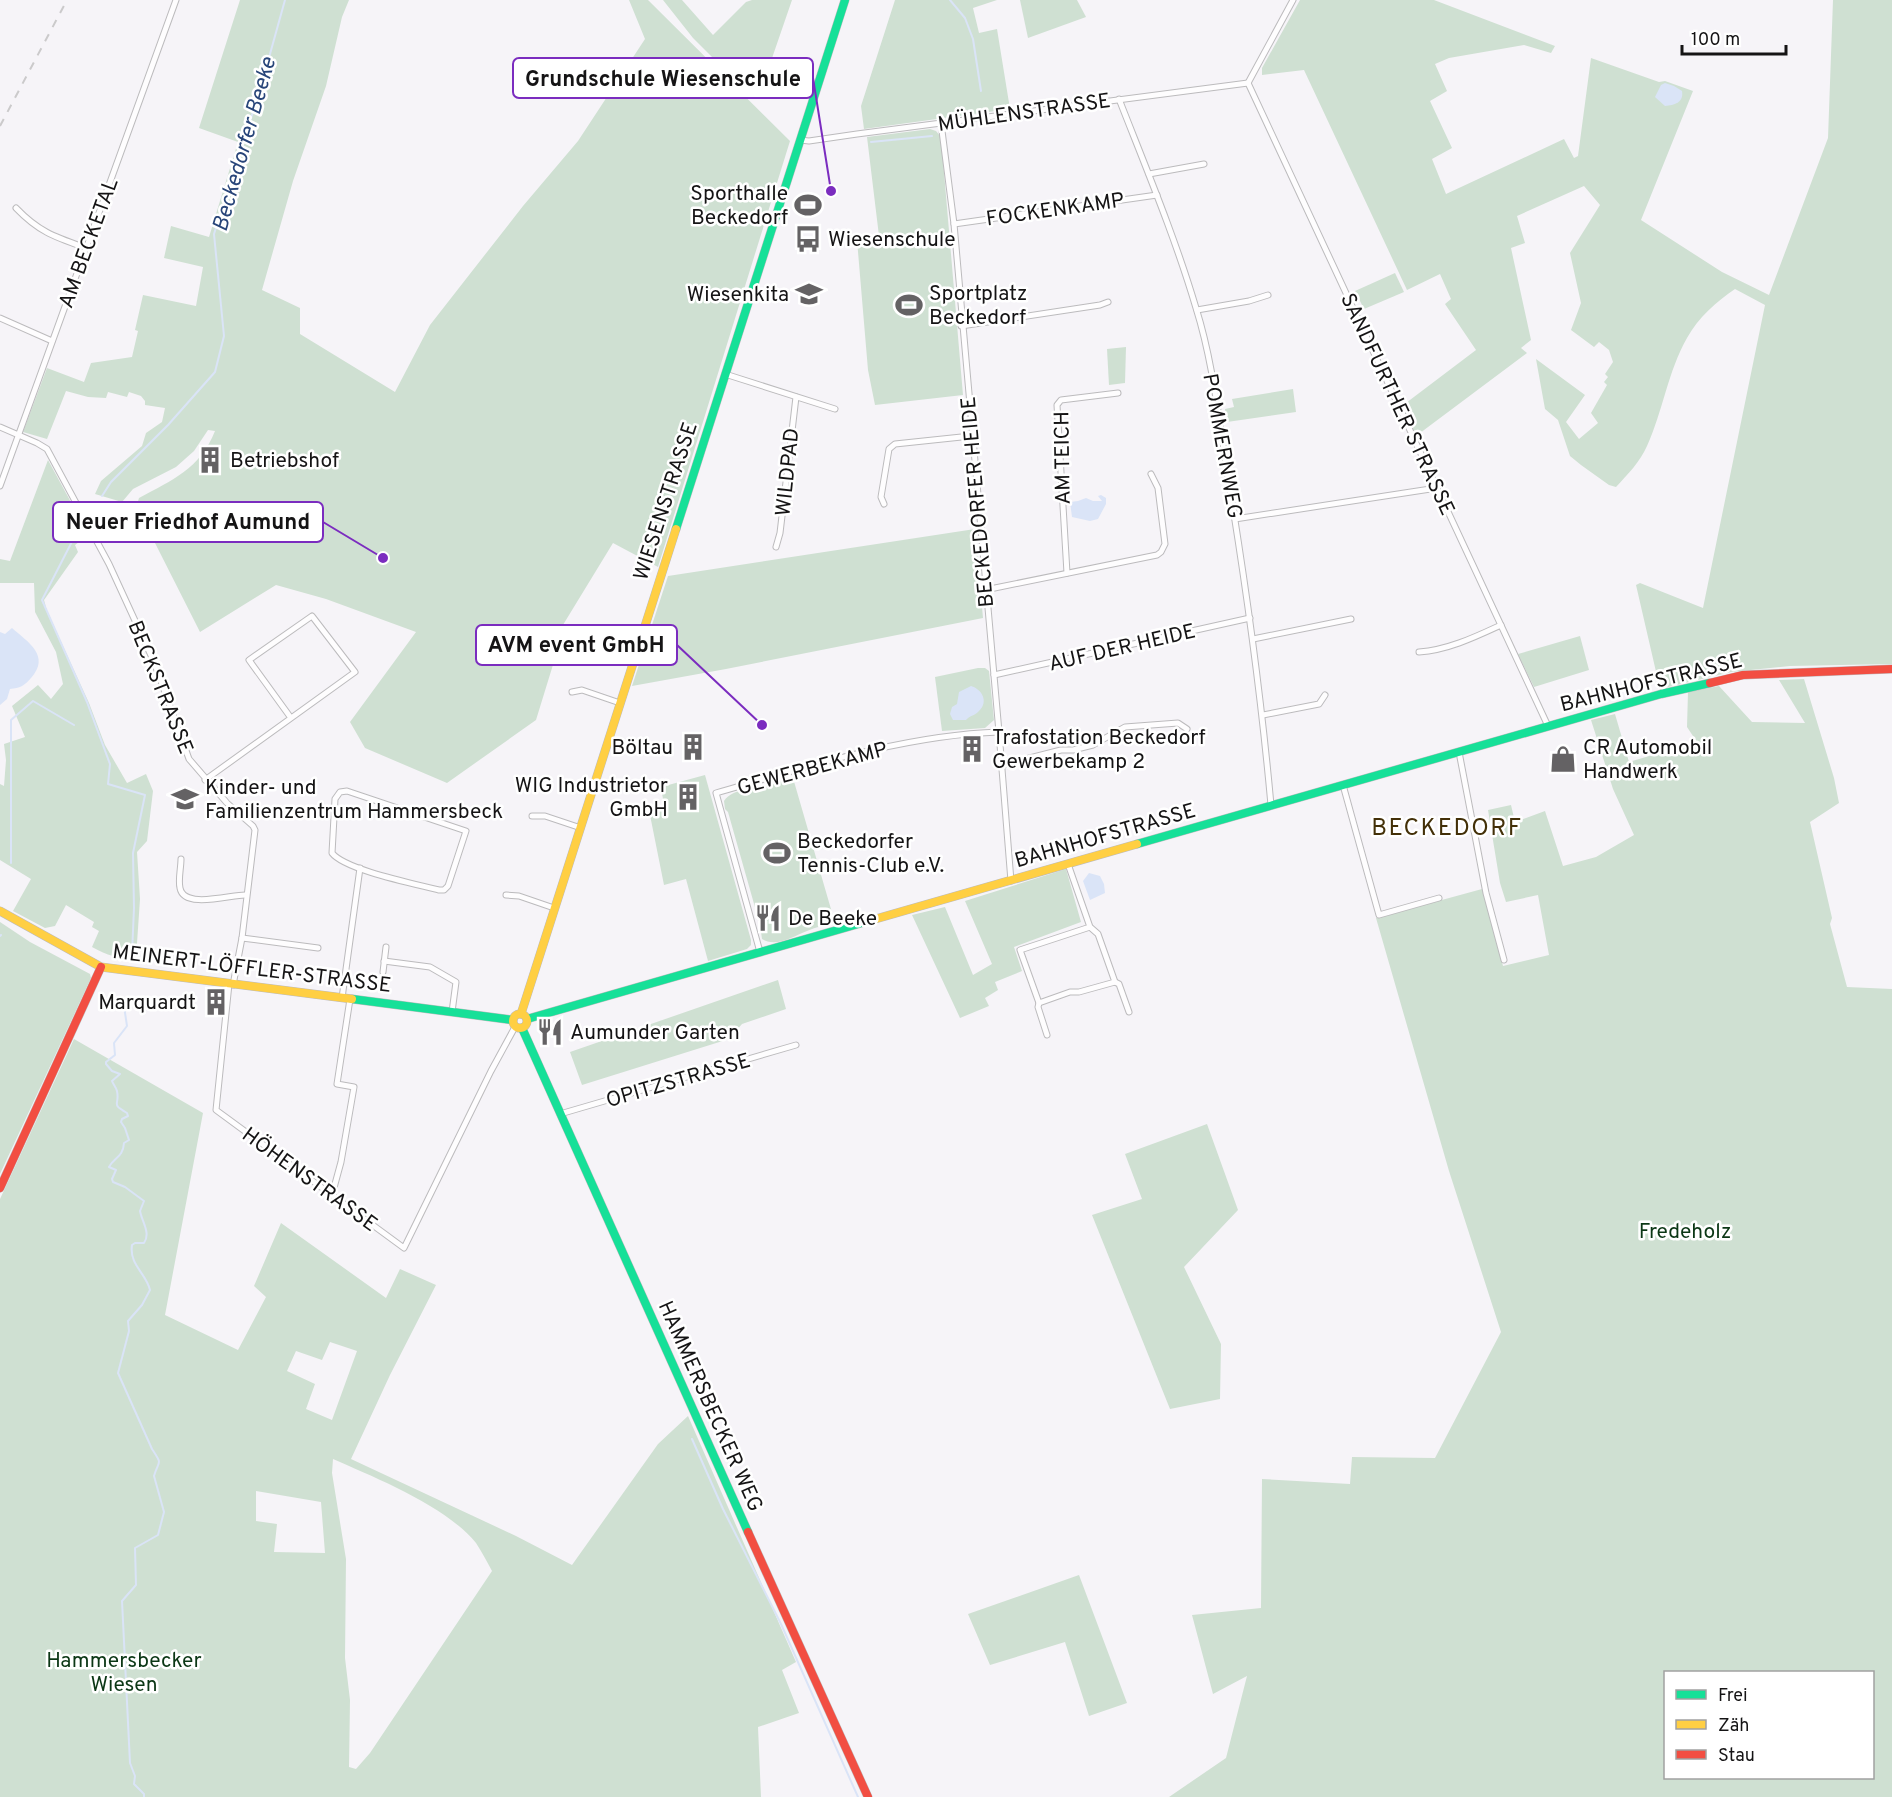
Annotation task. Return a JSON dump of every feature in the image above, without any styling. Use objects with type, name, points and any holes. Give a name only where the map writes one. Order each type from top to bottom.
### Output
[{"type":"street","name":"AM BECKETAL","points":[[0,486],[176,0]]},
{"type":"street","name":"WIESENSTRASSE","points":[[524,1017],[554,908],[845,0]]},
{"type":"street","points":[[1248,83],[1293,0]]},
{"type":"street","name":"MÜHLENSTRASSE","points":[[800,140],[809,141],[1248,83]]},
{"type":"street","name":"SANDFURTHER STRASSE","points":[[1248,83],[1548,726]]},
{"type":"street","name":"POMMERNWEG","points":[[1119,99],[1157,195],[1197,309],[1213,383],[1250,618],[1263,715],[1271,805]]},
{"type":"street","name":"BECKEDORFER HEIDE","points":[[941,123],[954,224],[1011,881]]},
{"type":"street","points":[[1149,174],[1204,164]]},
{"type":"street","name":"FOCKENKAMP","points":[[954,224],[1157,195]]},
{"type":"street","points":[[16,208],[31,224],[51,235],[86,248]]},
{"type":"street","points":[[1197,309],[1250,302],[1268,295]]},
{"type":"street","points":[[962,326],[1108,302]]},
{"type":"street","points":[[0,318],[52,341]]},
{"type":"street","name":"WILDPAD","points":[[725,374],[835,409]]},
{"type":"street","name":"AM TEICH","points":[[1067,573],[1057,405],[1061,400],[1118,393]]},
{"type":"street","name":"WILDPAD","points":[[776,547],[780,533],[796,397]]},
{"type":"street","name":"BECKSTRASSE","points":[[0,427],[46,449],[100,545],[154,662],[189,759],[227,803],[254,826],[242,938],[231,984],[216,1110]]},
{"type":"street","points":[[884,504],[881,497],[889,449],[895,444],[971,436]]},
{"type":"street","points":[[985,590],[1157,555],[1165,544],[1158,488],[1151,474]]},
{"type":"street","points":[[1235,519],[1437,488]]},
{"type":"street","points":[[206,780],[355,672],[312,616],[249,660],[291,718]]},
{"type":"street","name":"AUF DER HEIDE","points":[[994,675],[1250,618]]},
{"type":"street","points":[[1252,639],[1352,619]]},
{"type":"street","points":[[1419,652],[1434,651],[1456,645],[1501,626]]},
{"type":"street","name":"BAHNHOFSTRASSE","points":[[524,1017],[1011,881],[1661,694],[1743,675],[1892,669]]},
{"type":"street","points":[[572,692],[582,690],[620,703]]},
{"type":"street","points":[[1263,715],[1319,704],[1325,695]]},
{"type":"street","points":[[1002,765],[1041,754],[1093,745],[1125,727],[1178,723],[1187,729]]},
{"type":"street","name":"GEWERBEKAMP","points":[[760,952],[716,793],[865,752],[951,735],[999,732]]},
{"type":"street","points":[[1459,752],[1486,893],[1504,960]]},
{"type":"street","points":[[1343,785],[1378,915],[1439,898]]},
{"type":"street","points":[[346,791],[466,831],[448,886],[444,890],[360,868],[336,858],[332,853],[335,799],[340,792],[346,791]]},
{"type":"street","points":[[532,816],[545,816],[581,828]]},
{"type":"street","points":[[181,859],[180,889],[183,894],[195,899],[211,901],[235,895],[246,895]]},
{"type":"street","points":[[1068,864],[1090,927],[1098,934],[1115,982],[1119,984],[1129,1012]]},
{"type":"street","points":[[332,1195],[341,1162],[354,1087],[337,1084],[360,868]]},
{"type":"street","points":[[506,895],[519,896],[554,908]]},
{"type":"street","name":"MEINERT-LÖFFLER-STRASSE","points":[[0,911],[101,967],[452,1012],[517,1025]]},
{"type":"street","points":[[1047,1035],[1038,1007],[1040,1003],[1020,950],[1090,927]]},
{"type":"street","points":[[242,938],[318,948]]},
{"type":"street","points":[[382,972],[386,947]]},
{"type":"street","points":[[384,961],[430,967],[456,982],[452,1012]]},
{"type":"street","points":[[0,1188],[101,967]]},
{"type":"street","points":[[1040,1003],[1070,992],[1079,992],[1115,982]]},
{"type":"street","points":[[517,1015],[524,1017],[526,1024],[517,1025],[517,1015]]},
{"type":"street","name":"HÖHENSTRASSE","points":[[216,1110],[404,1248],[491,1071],[517,1025]]},
{"type":"street","name":"HAMMERSBECKER WEG","points":[[517,1025],[560,1114],[868,1797]]},
{"type":"street","name":"OPITZSTRASSE","points":[[560,1114],[796,1045]]},
{"type":"green space","points":[[240,0],[349,0],[342,17],[326,86],[293,181],[262,290],[300,308],[300,334],[395,392],[430,325],[523,206],[578,141],[645,39],[629,0],[648,0],[790,141],[658,567],[613,543],[555,638],[560,642],[536,720],[447,783],[365,748],[350,722],[416,632],[326,599],[276,585],[200,632],[155,543],[128,535],[139,498],[184,472],[201,455],[215,431],[208,430],[194,451],[176,467],[133,489],[122,502],[95,494],[101,481],[142,446],[146,433],[162,422],[165,408],[145,405],[141,396],[129,392],[127,397],[108,392],[106,398],[88,397],[66,391],[47,439],[23,432],[47,368],[84,382],[91,363],[132,357],[143,295],[196,306],[203,267],[164,258],[171,226],[209,237],[238,142],[199,128]]},
{"type":"green space","points":[[663,0],[682,0],[713,35],[746,2],[792,0],[759,96],[743,77],[737,82],[693,38]]},
{"type":"green space","points":[[895,0],[997,0],[973,8],[979,33],[997,29],[1010,109],[864,129],[861,106]]},
{"type":"green space","points":[[1020,0],[1077,0],[1086,17],[1028,38]]},
{"type":"green space","points":[[1300,0],[1434,0],[1555,46],[1551,53],[1524,45],[1449,58],[1435,64],[1447,91],[1430,101],[1452,148],[1432,159],[1446,194],[1564,139],[1574,158],[1578,156],[1591,58],[1659,82],[1665,81],[1693,91],[1641,220],[1722,272],[1769,295],[1828,138],[1833,0],[1892,0],[1892,664],[1790,666],[1731,672],[1660,689],[1636,585],[1640,583],[1703,608],[1765,305],[1735,289],[1702,317],[1680,351],[1653,433],[1644,452],[1616,487],[1609,485],[1570,456],[1558,420],[1545,409],[1536,359],[1585,395],[1566,422],[1579,439],[1598,423],[1591,413],[1607,385],[1604,382],[1608,377],[1605,374],[1613,362],[1609,350],[1599,342],[1594,347],[1571,330],[1581,303],[1570,253],[1600,205],[1584,186],[1517,216],[1525,243],[1511,248],[1531,340],[1521,348],[1527,353],[1416,436],[1402,406],[1476,350],[1445,304],[1451,299],[1440,274],[1407,290],[1304,70],[1262,75],[1262,68]]},
{"type":"green space","name":"Sportplatz Beckedorf","points":[[930,129],[936,131],[941,137],[963,395],[875,405],[868,370],[857,240],[879,236],[867,137]]},
{"type":"green space","points":[[1395,273],[1404,292],[1364,309],[1355,291]]},
{"type":"green space","points":[[1126,347],[1125,383],[1109,385],[1107,349]]},
{"type":"green space","points":[[1293,389],[1296,412],[1227,422],[1225,409],[1234,407],[1232,399]]},
{"type":"green space","points":[[48,460],[87,536],[75,545],[78,552],[44,600],[47,611],[89,703],[105,745],[127,783],[146,774],[153,791],[147,841],[137,852],[140,899],[136,958],[113,956],[92,947],[99,931],[92,927],[94,922],[66,905],[55,926],[45,928],[13,911],[31,879],[0,860],[0,784],[4,786],[6,760],[4,744],[25,737],[12,706],[38,685],[51,699],[63,684],[56,652],[35,612],[34,583],[0,583],[0,559],[10,561]]},
{"type":"green space","points":[[975,529],[983,618],[632,686],[668,576]]},
{"type":"green space","points":[[1580,636],[1589,670],[1534,687],[1518,654]]},
{"type":"green space","points":[[985,668],[989,671],[994,720],[985,728],[942,731],[935,677]]},
{"type":"green space","name":"Fredeholz","points":[[1804,679],[1834,778],[1839,803],[1810,822],[1832,918],[1830,924],[1847,987],[1892,989],[1892,1797],[1169,1797],[1226,1758],[1247,1676],[1213,1694],[1192,1615],[1261,1608],[1262,1479],[1350,1484],[1352,1457],[1435,1458],[1501,1332],[1449,1171],[1376,918],[1482,889],[1503,966],[1549,955],[1538,895],[1506,902],[1500,883],[1488,810],[1511,805],[1515,822],[1545,811],[1563,866],[1596,857],[1634,835],[1613,789],[1591,720],[1615,714],[1629,762],[1666,751],[1669,754],[1697,742],[1687,727],[1688,692],[1719,686],[1752,722],[1805,723],[1779,680]]},
{"type":"green space","points":[[705,775],[751,940],[751,945],[747,949],[708,961],[686,879],[664,885],[649,810],[664,805],[661,787]]},
{"type":"green space","name":"Beckedorfer Tennis-Club e.V.","points":[[793,778],[835,923],[773,942],[762,939],[724,801],[735,793]]},
{"type":"green space","points":[[1066,869],[1081,922],[1014,947],[1022,971],[995,982],[998,990],[985,998],[989,1006],[960,1018],[912,915],[945,907],[973,975],[992,964],[965,901]]},
{"type":"green space","points":[[0,922],[30,942],[90,974],[91,978],[0,1174]]},
{"type":"green space","points":[[778,980],[786,1009],[742,1024],[729,1039],[582,1085],[570,1052]]},
{"type":"green space","name":"Hammersbecker Wiesen","points":[[74,1039],[203,1113],[165,1315],[238,1350],[266,1297],[254,1286],[281,1223],[386,1298],[400,1269],[436,1285],[390,1375],[351,1459],[516,1536],[572,1565],[658,1444],[688,1416],[796,1662],[782,1670],[799,1713],[758,1727],[761,1797],[0,1797],[0,1199]],"holes":[[[330,1342],[357,1351],[332,1420],[306,1409],[315,1384],[287,1371],[296,1351],[322,1360]],[[333,1459],[429,1505],[447,1517],[476,1543],[492,1571],[370,1753],[356,1769],[349,1767],[350,1700],[345,1658],[346,1559],[332,1473]],[[256,1491],[321,1502],[325,1553],[274,1552],[277,1524],[256,1521]]]},
{"type":"green space","points":[[1207,1124],[1238,1210],[1184,1267],[1221,1344],[1220,1399],[1170,1409],[1092,1215],[1142,1199],[1125,1154]]},
{"type":"green space","points":[[1079,1575],[1127,1703],[1089,1716],[1065,1642],[990,1665],[968,1614]]},
{"type":"water","points":[[1665,83],[1682,91],[1678,103],[1665,106],[1655,97],[1661,85]]},
{"type":"water","points":[[1098,496],[1106,498],[1106,504],[1098,519],[1090,521],[1072,517],[1070,502],[1086,498],[1102,501]]},
{"type":"water","points":[[12,628],[35,650],[39,663],[37,670],[28,681],[22,686],[10,689],[7,699],[0,705],[0,632],[5,634]]},
{"type":"water","points":[[971,686],[981,693],[984,704],[977,713],[966,720],[953,720],[950,714],[952,707],[957,704],[959,692]]},
{"type":"water","points":[[1089,873],[1100,876],[1105,893],[1090,900],[1083,881]]},
{"type":"waterway","name":"Beckedorfer Beeke","points":[[102,496],[111,482],[168,425],[215,372],[224,336],[214,234],[260,90],[285,0]]},
{"type":"waterway","points":[[950,0],[965,18],[973,39],[981,91]]},
{"type":"waterway","points":[[871,142],[932,136]]},
{"type":"waterway","name":"Beckedorfer Beeke","points":[[80,526],[42,600],[87,702],[110,764],[108,784],[145,795],[133,853],[132,954]]},
{"type":"waterway","points":[[11,863],[11,720],[33,701],[74,725]]},
{"type":"waterway","name":"Beckedorfer Beeke","points":[[124,1006],[127,1026],[114,1043],[115,1055],[106,1064],[112,1071],[120,1074],[112,1081],[117,1091],[117,1106],[128,1116],[121,1122],[129,1140],[124,1143],[122,1152],[109,1167],[116,1170],[113,1182],[125,1187],[144,1201],[140,1211],[147,1235],[144,1243],[132,1245],[132,1252],[135,1264],[150,1290],[142,1305],[128,1321],[129,1331],[118,1373],[159,1461],[154,1476],[164,1512],[158,1535],[135,1548],[136,1585],[122,1601],[130,1763],[135,1776],[134,1784],[144,1794],[144,1797]]},
{"type":"waterway","points":[[692,1439],[723,1509],[781,1624],[858,1797]]},
{"type":"railway","points":[[0,126],[67,0]]},
{"type":"traffic: fast","points":[[676,529],[845,0]]},
{"type":"traffic: fast","points":[[1137,844],[1661,694],[1710,683]]},
{"type":"traffic: fast","points":[[527,1019],[872,920]]},
{"type":"traffic: fast","points":[[352,999],[513,1020]]},
{"type":"traffic: fast","points":[[522,1028],[748,1532]]},
{"type":"traffic: slow","points":[[521,1014],[676,529]]},
{"type":"traffic: slow","points":[[872,920],[1137,844]]},
{"type":"traffic: slow","points":[[0,911],[101,967],[352,999]]},
{"type":"traffic: slow","points":[[517,1014],[523,1014],[527,1021],[523,1028],[517,1028],[513,1024],[513,1018],[517,1014]]},
{"type":"traffic: jam","points":[[1710,683],[1743,675],[1892,669]]},
{"type":"traffic: jam","points":[[0,1188],[101,967]]},
{"type":"traffic: jam","points":[[748,1532],[868,1797]]},
{"type":"place","name":"Grundschule Wiesenschule","points":[[831,191]]},
{"type":"place","name":"Sporthalle Beckedorf","points":[[808,205]]},
{"type":"place","name":"Wiesenschule","points":[[808,239]]},
{"type":"place","name":"Wiesenkita","points":[[809,294]]},
{"type":"place","name":"Sportplatz Beckedorf","points":[[909,305]]},
{"type":"place","name":"Betriebshof","points":[[210,460]]},
{"type":"place","name":"Neuer Friedhof Aumund","points":[[383,558]]},
{"type":"place","name":"AVM event GmbH","points":[[762,725]]},
{"type":"place","name":"Böltau","points":[[693,747]]},
{"type":"place","name":"Trafostation Beckedorf Gewerbekamp 2","points":[[972,749]]},
{"type":"place","name":"CR Automobil Handwerk","points":[[1563,759]]},
{"type":"place","name":"WIG Industrietor GmbH","points":[[688,797]]},
{"type":"place","name":"Kinder- und Familienzentrum Hammersbeck","points":[[185,799]]},
{"type":"place","name":"Beckedorfer Tennis-Club e.V.","points":[[777,853]]},
{"type":"place","name":"De Beeke","points":[[768,918]]},
{"type":"place","name":"Marquardt","points":[[216,1002]]},
{"type":"place","name":"Aumunder Garten","points":[[550,1032]]},
{"type":"district","name":"BECKEDORF","points":[[1447,827]]}]
